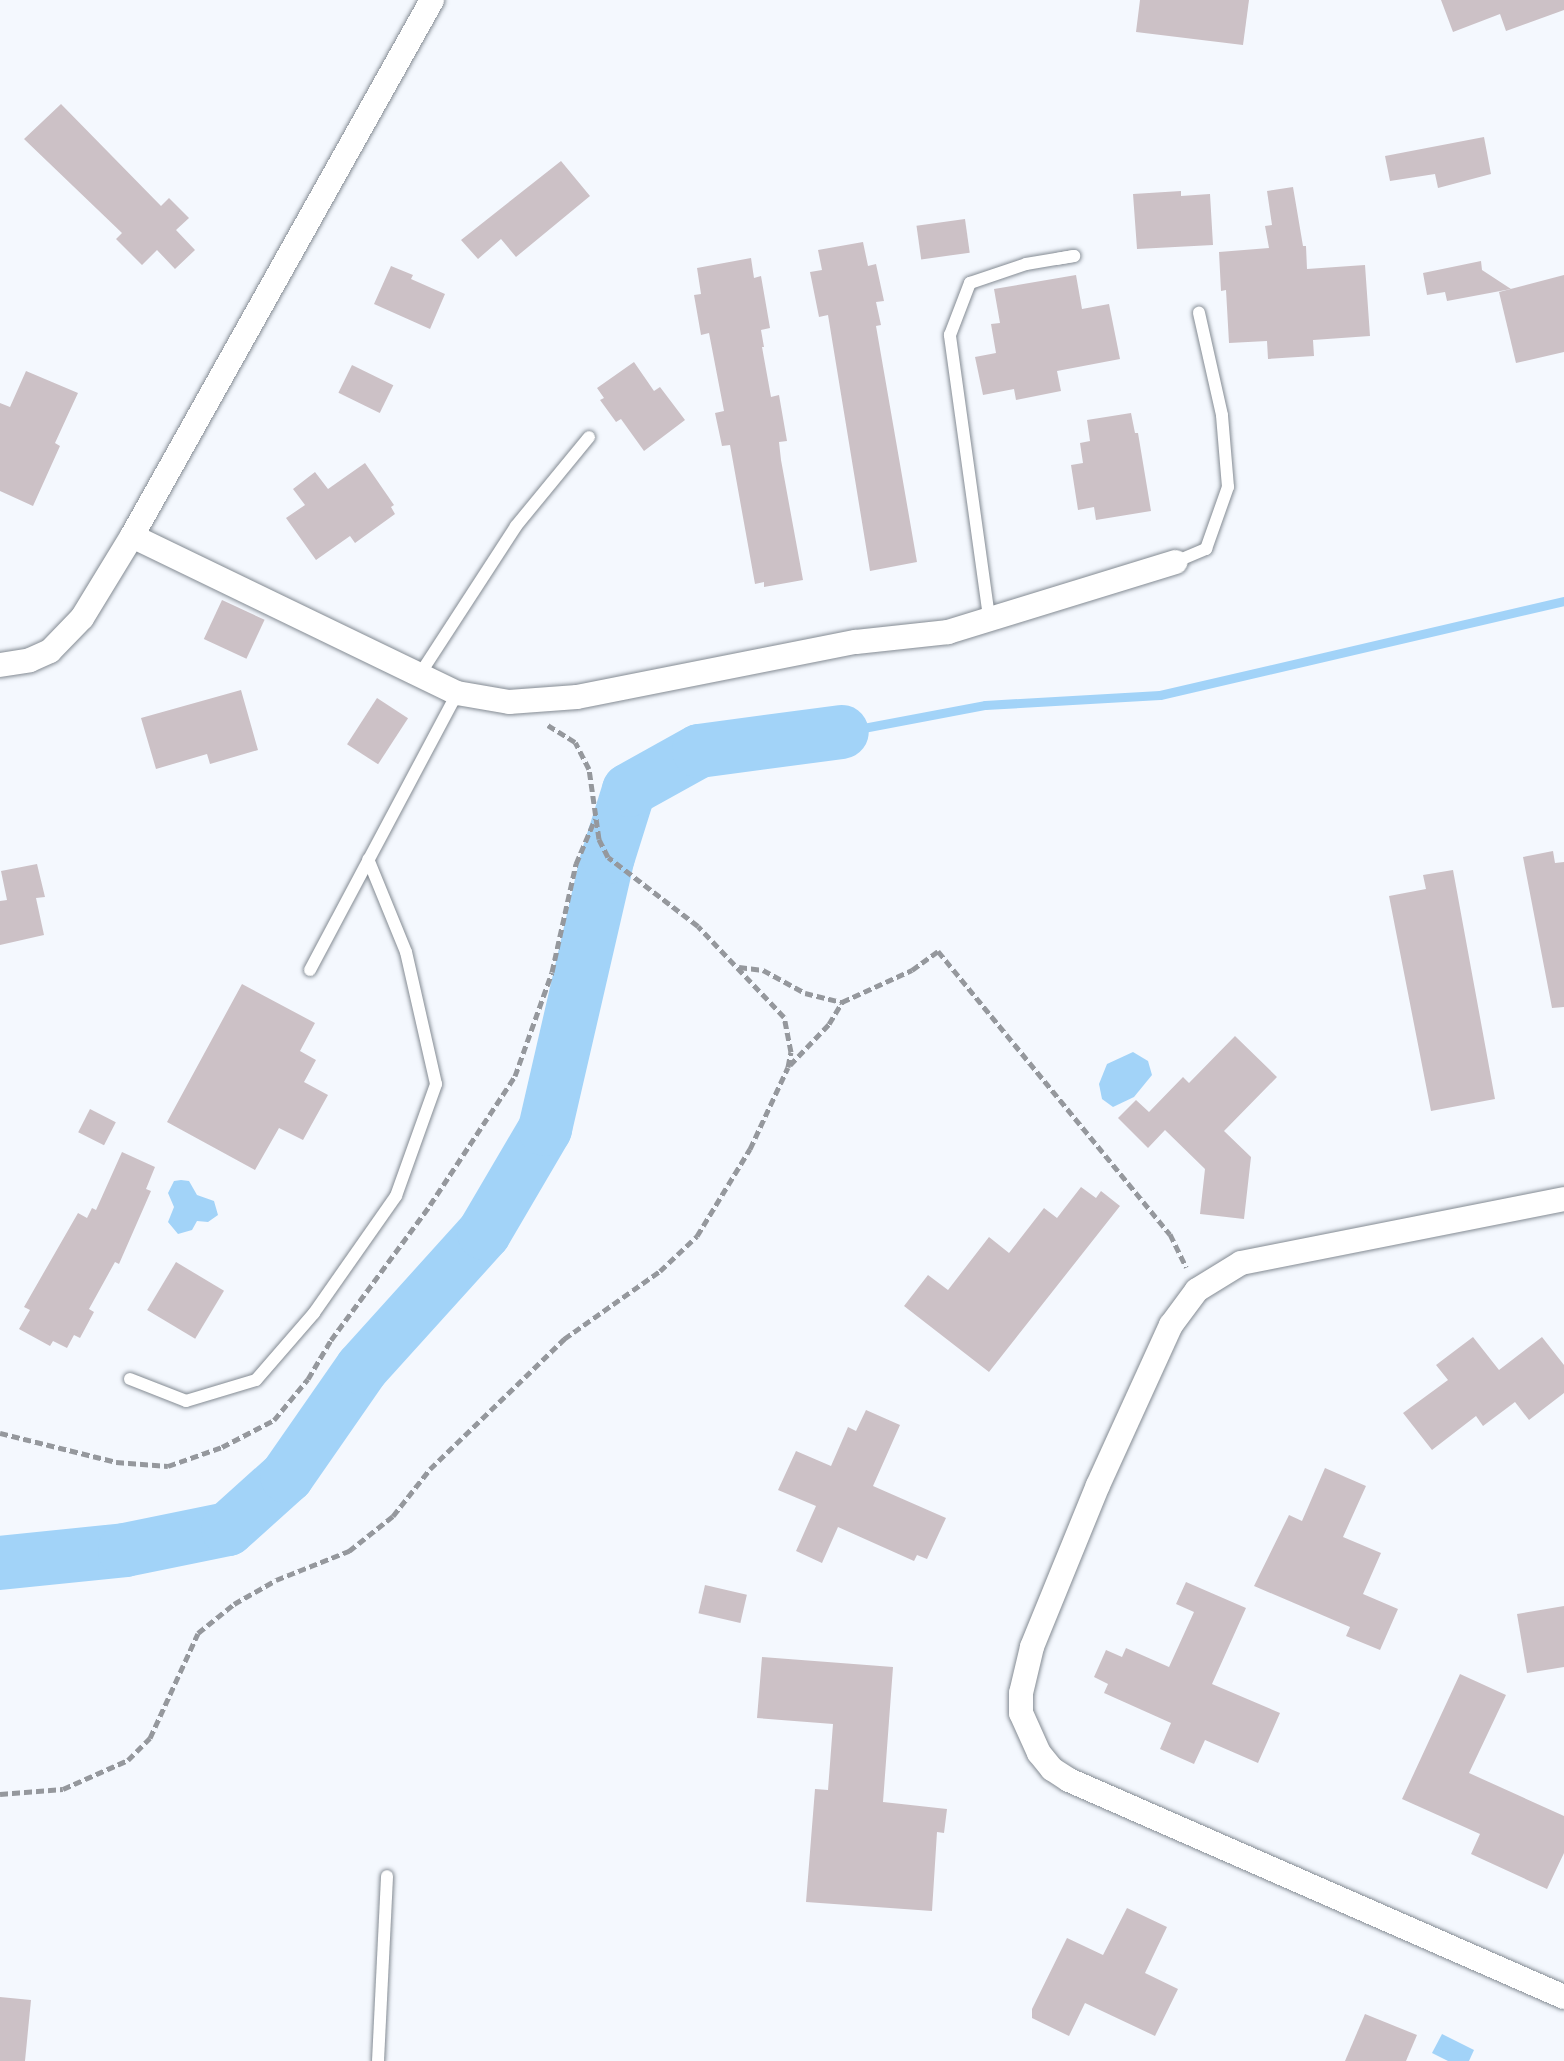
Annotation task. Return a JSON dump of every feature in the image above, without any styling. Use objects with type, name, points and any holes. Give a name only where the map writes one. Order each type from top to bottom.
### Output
[{"type":"street","points":[[0,665],[30,660],[50,651],[67,636],[132,536],[432,0]]},
{"type":"street","points":[[132,536],[457,693],[509,702],[577,697],[856,642],[948,632],[1175,562]]},
{"type":"street","points":[[1564,1199],[1241,1263],[1216,1275],[1197,1290],[1181,1307],[1165,1338],[1098,1485],[1032,1647],[1021,1693],[1021,1713],[1029,1735],[1052,1769],[1069,1780],[1564,1997]]},
{"type":"lane","points":[[989,617],[950,335],[970,283],[1026,264],[1074,256],[1057,259]]},
{"type":"lane","points":[[1175,562],[1206,549],[1228,487],[1222,415],[1199,313]]},
{"type":"lane","points":[[420,674],[516,526],[589,437]]},
{"type":"lane","points":[[310,970],[457,693]]},
{"type":"lane","points":[[130,1379],[186,1401],[256,1380],[314,1313],[396,1196],[436,1084],[406,952],[368,859]]},
{"type":"lane","points":[[378,2061],[387,1876]]},
{"type":"path","points":[[0,1794],[63,1789],[128,1760],[150,1738],[198,1633],[234,1604],[276,1580],[349,1551],[393,1516],[430,1469],[564,1339],[660,1271],[697,1236],[732,1182],[788,1067],[791,1052],[784,1017],[698,926],[608,857],[599,839],[589,769],[575,742],[509,702]]},
{"type":"path","points":[[788,1067],[829,1024],[842,1002],[912,970],[938,951],[1170,1234],[1197,1290]]},
{"type":"path","points":[[736,966],[763,970],[805,993],[842,1002]]},
{"type":"water","points":[[1133,1052],[1148,1061],[1152,1075],[1134,1097],[1113,1107],[1102,1099],[1099,1084],[1107,1064]]},
{"type":"water","points":[[174,1181],[189,1181],[197,1195],[214,1201],[218,1215],[208,1222],[197,1221],[192,1230],[178,1234],[168,1222],[174,1207],[168,1193]]},
{"type":"water","points":[[1442,2034],[1474,2050],[1469,2061],[1448,2061],[1432,2053]]},
{"type":"building","points":[[1140,0],[1249,0],[1243,45],[1136,32]]},
{"type":"building","points":[[1441,0],[1564,0],[1564,10],[1506,31],[1500,14],[1453,32]]},
{"type":"building","points":[[61,104],[161,206],[169,198],[189,218],[176,230],[195,250],[175,269],[157,250],[142,265],[116,239],[122,233],[24,139]]},
{"type":"building","points":[[1484,137],[1491,174],[1438,188],[1435,174],[1390,181],[1385,156]]},
{"type":"building","points":[[561,161],[590,196],[516,257],[501,239],[478,259],[461,240]]},
{"type":"building","points":[[1293,187],[1303,246],[1306,246],[1307,269],[1365,265],[1370,336],[1313,340],[1314,356],[1268,359],[1267,341],[1229,343],[1226,290],[1221,291],[1219,252],[1269,248],[1265,226],[1272,225],[1267,191]]},
{"type":"building","points":[[1181,191],[1181,196],[1210,194],[1213,245],[1137,249],[1133,194]]},
{"type":"building","points":[[965,219],[970,253],[921,259],[916,226]]},
{"type":"building","points":[[863,242],[868,266],[876,264],[884,301],[876,302],[881,325],[876,326],[917,562],[870,571],[828,315],[819,317],[810,272],[822,270],[818,250]]},
{"type":"building","points":[[751,258],[754,278],[761,276],[770,328],[761,330],[762,347],[771,397],[779,395],[787,441],[779,442],[781,460],[803,580],[764,587],[764,582],[755,584],[730,445],[722,446],[715,413],[724,411],[709,333],[701,335],[694,295],[701,294],[697,268]]},
{"type":"building","points":[[1481,261],[1482,270],[1511,289],[1447,301],[1445,292],[1427,295],[1423,273]]},
{"type":"building","points":[[391,266],[445,294],[430,329],[374,304]]},
{"type":"building","points":[[1076,275],[1082,309],[1109,304],[1120,359],[1057,371],[1061,391],[1016,400],[1014,389],[983,395],[975,357],[996,353],[991,324],[1000,323],[994,289]]},
{"type":"building","points":[[1564,275],[1564,352],[1516,363],[1499,292]]},
{"type":"building","points":[[634,362],[654,391],[660,387],[685,420],[644,451],[621,419],[616,422],[600,400],[604,398],[597,388]]},
{"type":"building","points":[[352,365],[393,385],[380,413],[338,393]]},
{"type":"building","points":[[26,371],[78,393],[55,443],[60,446],[33,506],[0,491],[0,403],[10,407]]},
{"type":"building","points":[[1131,413],[1135,433],[1138,433],[1151,511],[1096,520],[1094,507],[1078,510],[1071,465],[1083,463],[1080,443],[1090,441],[1087,420]]},
{"type":"building","points":[[365,463],[394,505],[391,507],[395,514],[355,543],[350,536],[316,560],[286,518],[305,505],[293,489],[315,472],[328,489]]},
{"type":"building","points":[[222,600],[265,620],[246,659],[204,639]]},
{"type":"building","points":[[241,690],[258,750],[210,764],[207,754],[156,769],[141,718]]},
{"type":"building","points":[[377,698],[408,718],[378,764],[347,744]]},
{"type":"building","points":[[1553,851],[1555,863],[1564,862],[1564,1007],[1552,1008],[1523,857]]},
{"type":"building","points":[[37,864],[45,897],[36,898],[44,935],[0,945],[0,901],[7,900],[1,871]]},
{"type":"building","points":[[1453,870],[1495,1099],[1431,1111],[1389,896],[1426,889],[1423,875]]},
{"type":"building","points":[[242,984],[315,1023],[300,1051],[316,1060],[304,1082],[328,1095],[303,1140],[279,1128],[255,1170],[167,1122]]},
{"type":"building","points":[[1235,1036],[1277,1077],[1224,1131],[1251,1157],[1244,1219],[1200,1214],[1205,1169],[1165,1130],[1148,1148],[1118,1118],[1136,1100],[1149,1112],[1183,1077],[1189,1083]]},
{"type":"building","points":[[90,1109],[116,1122],[104,1145],[78,1132]]},
{"type":"building","points":[[122,1152],[155,1167],[146,1189],[151,1191],[119,1264],[115,1262],[89,1309],[94,1312],[80,1338],[74,1335],[67,1348],[53,1341],[50,1346],[19,1329],[30,1310],[24,1307],[78,1213],[87,1218],[92,1208],[96,1210]]},
{"type":"building","points":[[1081,1187],[1096,1198],[1101,1191],[1120,1206],[989,1372],[904,1306],[928,1275],[948,1290],[989,1237],[1009,1253],[1044,1208],[1057,1218]]},
{"type":"building","points":[[176,1262],[224,1291],[195,1339],[147,1310]]},
{"type":"building","points":[[1473,1337],[1499,1370],[1542,1337],[1564,1365],[1564,1393],[1529,1420],[1515,1402],[1483,1426],[1476,1416],[1432,1450],[1403,1413],[1448,1380],[1436,1365]]},
{"type":"building","points":[[866,1410],[900,1425],[873,1486],[946,1518],[927,1559],[917,1555],[914,1561],[838,1527],[822,1563],[796,1551],[816,1506],[778,1490],[796,1451],[831,1466],[848,1427],[856,1431]]},
{"type":"building","points":[[1325,1468],[1366,1486],[1343,1537],[1381,1553],[1363,1594],[1398,1609],[1380,1650],[1346,1636],[1350,1627],[1254,1586],[1289,1515],[1302,1521]]},
{"type":"building","points":[[1186,1582],[1246,1608],[1212,1684],[1280,1713],[1258,1763],[1205,1740],[1194,1764],[1160,1749],[1171,1723],[1104,1693],[1108,1684],[1094,1677],[1106,1650],[1122,1657],[1126,1648],[1169,1667],[1194,1612],[1176,1604]]},
{"type":"building","points":[[705,1585],[747,1595],[740,1623],[698,1613]]},
{"type":"building","points":[[1564,1606],[1564,1667],[1527,1673],[1517,1614]]},
{"type":"building","points":[[762,1657],[893,1667],[883,1802],[947,1809],[944,1833],[937,1832],[932,1911],[806,1902],[815,1789],[828,1790],[833,1724],[757,1718]]},
{"type":"building","points":[[1460,1674],[1506,1695],[1469,1773],[1564,1816],[1564,1853],[1547,1889],[1471,1854],[1480,1834],[1402,1799]]},
{"type":"building","points":[[1127,1908],[1167,1927],[1145,1973],[1178,1989],[1155,2036],[1085,2003],[1069,2036],[1032,2018],[1032,2009],[1067,1938],[1103,1955]]},
{"type":"building","points":[[0,1997],[31,2000],[25,2061],[0,2061]]},
{"type":"building","points":[[1365,2014],[1417,2035],[1406,2061],[1345,2061]]},
{"type":"waterway","points":[[842,732],[985,705],[1160,695],[1564,601]]},
{"type":"waterway","points":[[0,1563],[125,1550],[228,1529],[287,1476],[362,1368],[484,1233],[545,1129],[608,857],[629,790],[699,751],[842,732]]}]
